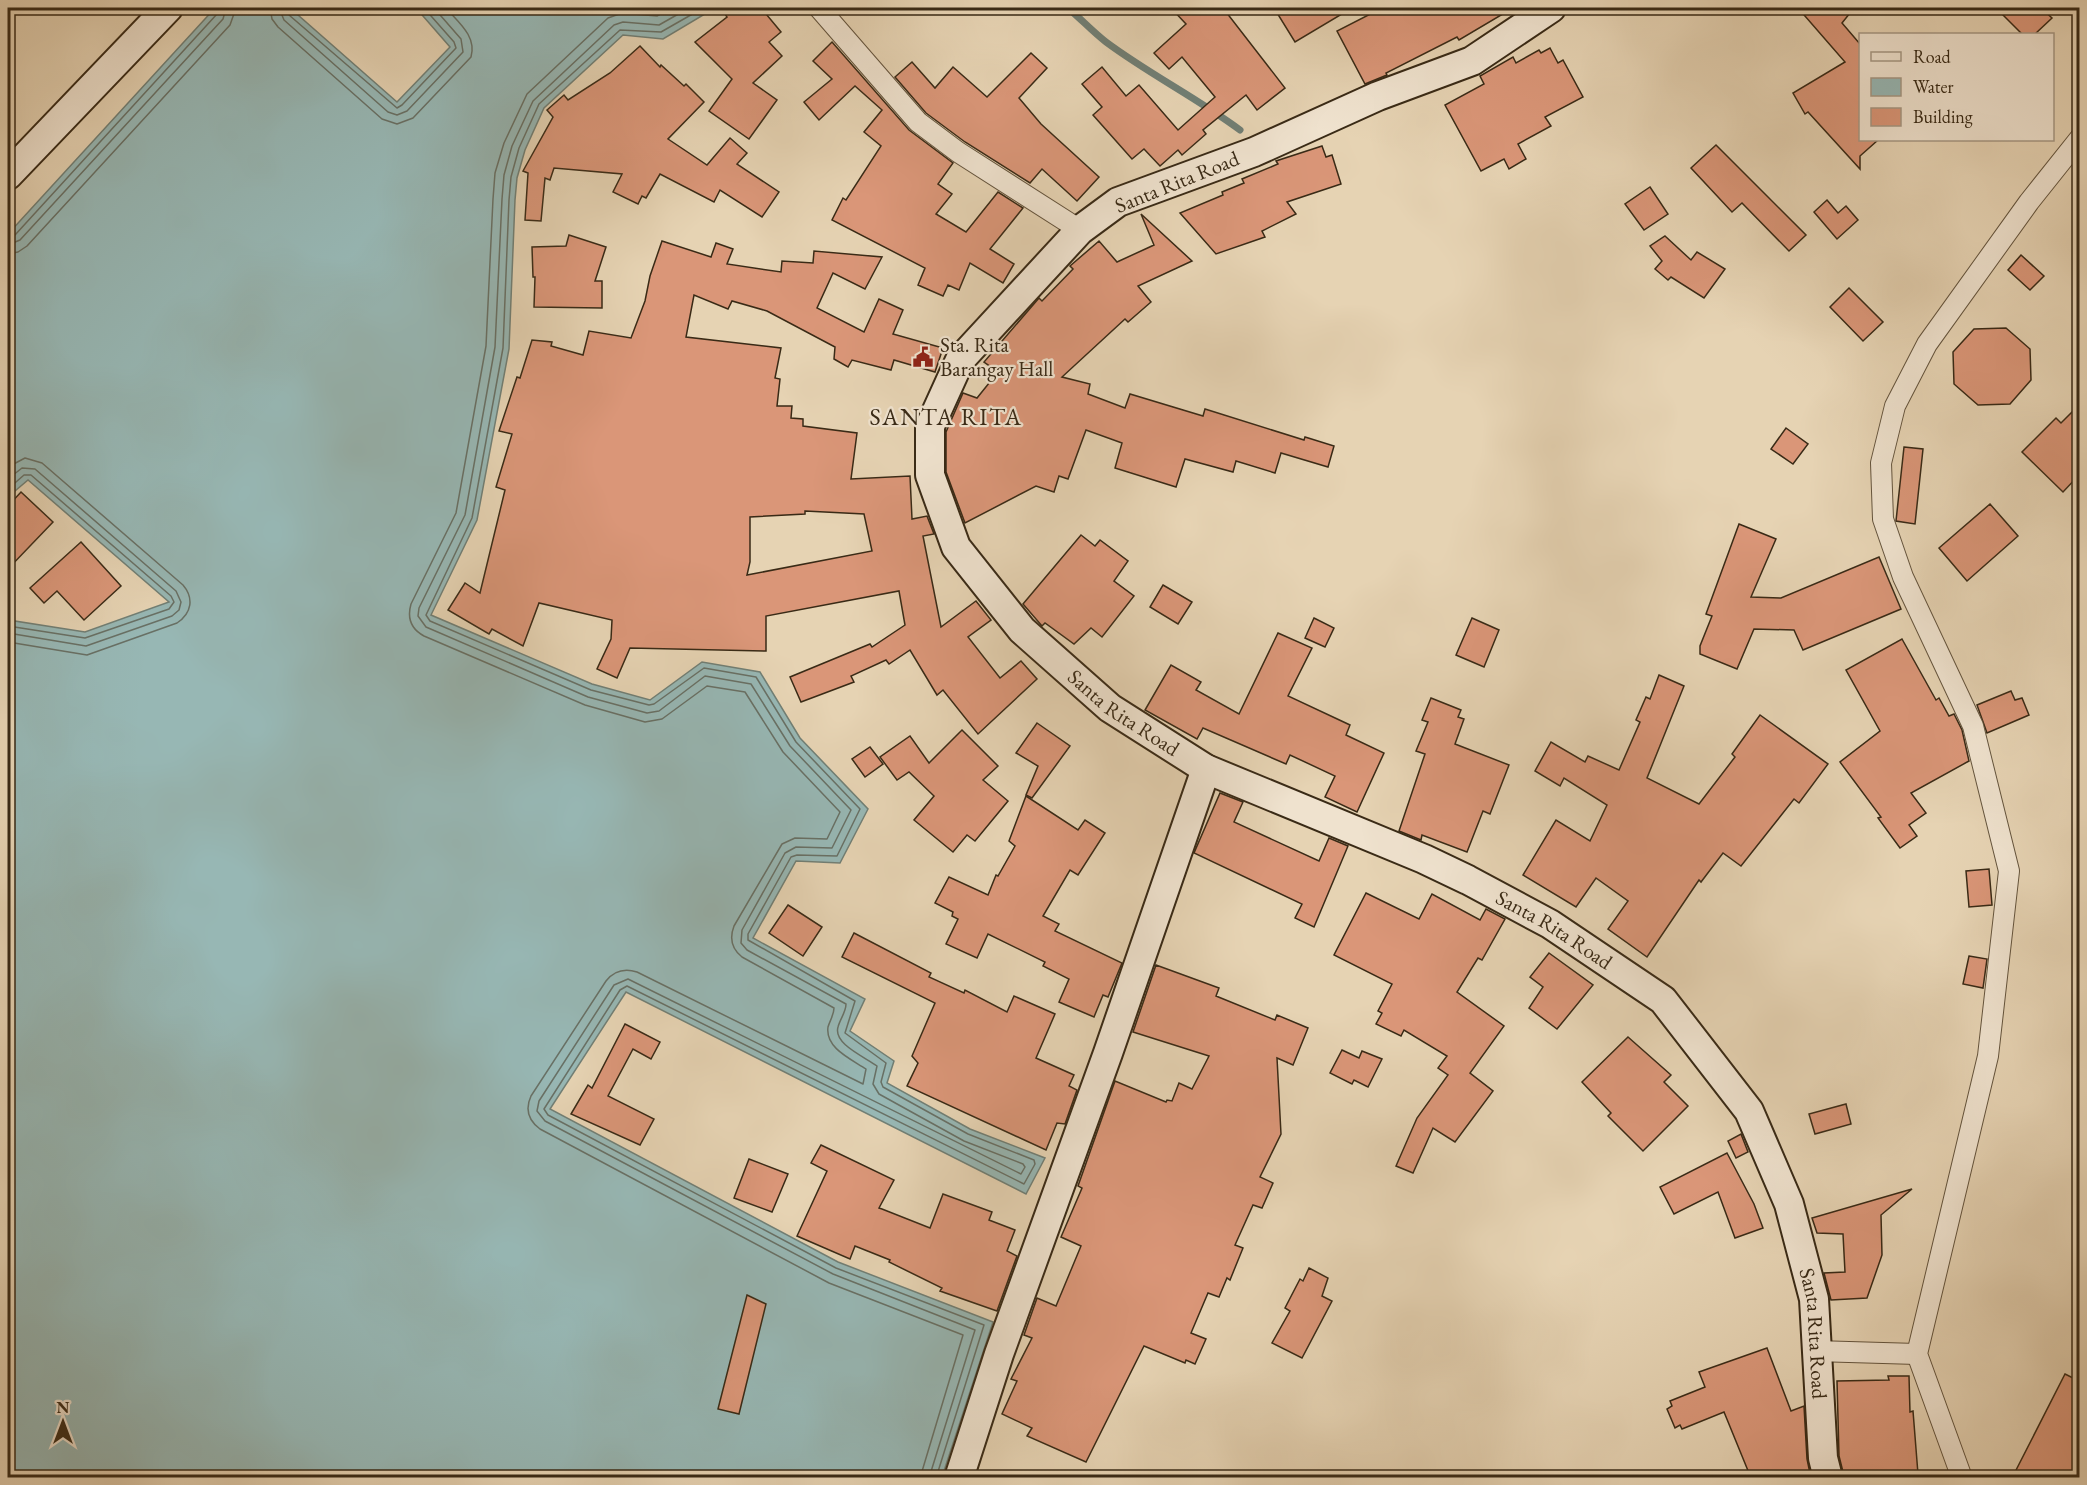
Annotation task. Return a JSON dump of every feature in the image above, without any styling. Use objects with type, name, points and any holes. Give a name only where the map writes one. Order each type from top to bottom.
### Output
[{"type":"street","points":[[8,175],[168,8]]},
{"type":"street","points":[[819,8],[918,122],[958,152],[1080,230]]},
{"type":"street","name":"Santa Rita Road","points":[[1551,8],[1472,61],[1377,96],[1254,152],[1118,202],[1080,230],[960,360],[930,426],[930,475],[956,547],[1022,630],[1110,708],[1206,770],[1424,859],[1468,880],[1550,924],[1663,1000],[1749,1111],[1789,1204],[1814,1299],[1815,1351],[1823,1458],[1828,1478]]},
{"type":"street","points":[[1962,1478],[1917,1354],[1988,1056],[2009,870],[1973,726],[1903,577],[1883,519],[1881,464],[1895,406],[1927,344],[2029,202],[2079,138]]},
{"type":"street","points":[[958,1478],[999,1354],[1108,1053],[1206,770]]},
{"type":"street","points":[[1815,1351],[1917,1354]]},
{"type":"water","points":[[215,8],[290,8],[397,102],[450,47],[416,8],[715,8],[663,39],[623,35],[544,108],[525,150],[517,178],[509,349],[477,520],[431,615],[592,684],[650,700],[702,662],[760,672],[800,738],[868,809],[840,863],[796,861],[753,938],[865,999],[850,1031],[894,1061],[887,1083],[970,1129],[1045,1158],[1026,1194],[626,992],[550,1109],[838,1262],[993,1322],[942,1477],[8,1477],[8,620],[85,632],[169,602],[28,480],[8,497],[8,234]]},
{"type":"building","points":[[734,8],[761,8],[781,32],[769,42],[782,56],[753,83],[777,100],[749,139],[709,111],[732,79],[695,42],[727,17],[725,14]]},
{"type":"building","points":[[1171,8],[1223,8],[1285,88],[1257,110],[1246,95],[1203,130],[1206,134],[1182,155],[1178,150],[1160,166],[1144,149],[1132,159],[1093,115],[1102,107],[1082,84],[1102,67],[1126,96],[1139,85],[1178,130],[1215,97],[1182,57],[1169,69],[1154,53],[1186,24]]},
{"type":"building","points":[[1274,8],[1352,8],[1295,42]]},
{"type":"building","points":[[1382,8],[1513,8],[1459,40],[1457,37],[1386,73],[1387,75],[1365,84],[1337,31]]},
{"type":"building","points":[[1798,8],[1854,8],[1842,23],[1859,43],[1859,141],[1877,141],[1860,156],[1860,169],[1808,112],[1805,114],[1793,93],[1845,62]]},
{"type":"building","points":[[1996,8],[2041,8],[2052,18],[2036,33],[2021,33]]},
{"type":"building","points":[[832,42],[909,130],[953,163],[938,184],[952,194],[936,214],[966,232],[998,192],[1023,208],[990,249],[1014,264],[1003,283],[970,263],[959,290],[948,285],[943,296],[918,285],[925,268],[832,220],[843,198],[846,200],[881,146],[864,132],[882,110],[855,86],[819,120],[804,102],[832,79],[813,61]]},
{"type":"building","points":[[640,46],[660,67],[661,65],[684,86],[686,84],[704,102],[668,139],[707,165],[730,138],[747,153],[737,164],[779,192],[762,217],[720,190],[714,202],[660,174],[646,198],[642,196],[638,204],[613,192],[622,174],[554,168],[550,180],[545,178],[541,221],[525,220],[528,173],[523,171],[553,117],[547,110],[564,95],[568,100],[610,73]]},
{"type":"building","points":[[1550,48],[1558,63],[1563,60],[1583,97],[1545,117],[1551,126],[1518,144],[1526,159],[1509,169],[1504,159],[1481,171],[1445,105],[1484,84],[1480,76],[1513,57],[1516,63],[1539,50],[1541,53]]},
{"type":"building","points":[[1031,53],[1047,68],[1019,98],[1041,124],[1099,177],[1077,201],[1042,169],[1030,183],[965,142],[926,113],[895,77],[912,62],[935,88],[953,67],[987,97]]},
{"type":"building","points":[[1716,145],[1806,235],[1789,251],[1742,203],[1732,212],[1691,168]]},
{"type":"building","points":[[1322,146],[1326,157],[1332,155],[1341,184],[1287,202],[1296,214],[1262,231],[1265,237],[1216,254],[1180,213],[1223,195],[1222,192],[1244,183],[1242,179],[1278,164],[1276,161]]},
{"type":"building","points":[[1650,187],[1668,214],[1644,230],[1625,204]]},
{"type":"building","points":[[1827,200],[1838,213],[1846,206],[1858,220],[1837,239],[1814,212]]},
{"type":"building","points":[[1141,214],[1192,261],[1138,286],[1151,302],[1128,322],[1125,319],[1062,377],[1090,384],[1088,394],[1125,408],[1130,394],[1203,416],[1205,409],[1304,440],[1305,437],[1334,446],[1328,467],[1281,453],[1275,473],[1236,461],[1233,472],[1185,459],[1176,487],[1115,468],[1122,443],[1086,430],[1068,479],[1059,476],[1054,492],[1036,486],[965,523],[946,472],[946,432],[963,393],[977,398],[998,372],[984,362],[1039,298],[1042,301],[1073,269],[1070,266],[1099,241],[1117,262],[1154,245]]},
{"type":"building","points":[[569,235],[606,247],[595,281],[602,281],[602,308],[534,307],[535,277],[533,277],[532,247],[566,246]]},
{"type":"building","points":[[1665,236],[1691,260],[1697,252],[1725,269],[1704,298],[1671,277],[1668,280],[1655,269],[1662,261],[1650,246]]},
{"type":"building","points":[[662,241],[711,257],[716,243],[733,249],[727,264],[781,272],[782,261],[813,263],[814,251],[882,257],[865,289],[833,273],[817,308],[864,332],[879,299],[903,310],[893,334],[943,348],[935,372],[894,360],[891,370],[852,360],[848,367],[834,359],[835,347],[767,311],[732,301],[728,309],[694,295],[686,337],[781,348],[775,378],[780,379],[777,406],[792,406],[791,418],[803,419],[803,426],[857,433],[851,479],[910,476],[912,519],[927,516],[934,534],[923,536],[941,627],[976,601],[991,620],[968,637],[1000,678],[1021,661],[1037,679],[978,734],[943,690],[937,695],[910,650],[889,664],[886,660],[851,676],[854,682],[801,702],[790,677],[870,644],[872,647],[905,625],[899,591],[766,616],[766,651],[630,648],[617,678],[597,669],[611,639],[612,620],[539,603],[523,646],[492,629],[489,634],[448,610],[465,583],[480,593],[505,490],[496,487],[512,434],[499,431],[532,340],[552,342],[551,346],[583,355],[589,331],[631,338],[645,301],[650,276]],"holes":[[[805,511],[864,514],[872,551],[747,575],[750,562],[750,517],[805,514]]]},
{"type":"building","points":[[2021,255],[2044,276],[2030,290],[2008,270]]},
{"type":"building","points":[[1849,288],[1883,322],[1863,341],[1830,307]]},
{"type":"building","points":[[2006,328],[2030,349],[2031,380],[2010,404],[1978,405],[1954,384],[1953,352],[1974,329]]},
{"type":"building","points":[[2079,405],[2079,475],[2063,492],[2022,452],[2056,418],[2061,423]]},
{"type":"building","points":[[1786,428],[1808,444],[1793,464],[1771,449]]},
{"type":"building","points":[[1904,447],[1923,449],[1915,524],[1896,521]]},
{"type":"building","points":[[21,492],[53,522],[8,569],[8,506]]},
{"type":"building","points":[[1990,504],[2018,536],[1967,581],[1939,548]]},
{"type":"building","points":[[1739,524],[1776,539],[1751,597],[1781,598],[1879,557],[1901,609],[1803,650],[1794,630],[1754,629],[1737,669],[1700,654],[1700,646],[1712,616],[1706,614]]},
{"type":"building","points":[[1081,535],[1095,546],[1100,540],[1128,561],[1114,581],[1134,596],[1102,637],[1091,628],[1074,644],[1045,623],[1042,626],[1023,604]]},
{"type":"building","points":[[81,542],[121,586],[84,620],[57,591],[44,603],[30,588]]},
{"type":"building","points":[[1163,585],[1192,602],[1178,624],[1150,607]]},
{"type":"building","points":[[1314,618],[1334,628],[1325,647],[1305,638]]},
{"type":"building","points":[[1472,618],[1499,630],[1484,667],[1456,655]]},
{"type":"building","points":[[1278,633],[1312,648],[1288,696],[1350,725],[1346,735],[1384,753],[1357,812],[1325,797],[1335,776],[1290,755],[1286,764],[1203,728],[1197,739],[1145,710],[1171,665],[1201,682],[1196,690],[1239,714]]},
{"type":"building","points":[[1902,639],[1936,700],[1939,698],[1949,716],[1954,714],[1962,730],[1969,761],[1911,793],[1926,813],[1909,825],[1917,836],[1900,848],[1878,818],[1881,817],[1840,762],[1880,731],[1846,670]]},
{"type":"building","points":[[1659,675],[1684,686],[1647,778],[1699,804],[1735,757],[1732,754],[1760,715],[1828,764],[1799,803],[1794,799],[1741,866],[1723,853],[1701,882],[1699,880],[1647,957],[1608,929],[1628,901],[1596,878],[1576,907],[1523,875],[1556,820],[1590,841],[1607,805],[1564,778],[1560,786],[1535,771],[1551,742],[1585,762],[1588,756],[1619,770],[1640,722],[1636,720],[1646,697],[1650,699]]},
{"type":"building","points":[[2011,691],[2015,700],[2022,698],[2029,715],[1987,733],[1977,705]]},
{"type":"building","points":[[1431,698],[1461,710],[1458,717],[1464,719],[1455,744],[1509,765],[1490,814],[1483,811],[1467,852],[1422,835],[1421,840],[1399,831],[1425,754],[1416,751],[1428,722],[1422,720]]},
{"type":"building","points":[[1037,723],[1070,746],[1032,798],[1026,795],[1038,766],[1016,753]]},
{"type":"building","points":[[962,730],[998,766],[983,780],[1008,801],[975,841],[967,835],[953,852],[914,820],[934,796],[909,772],[897,780],[880,757],[910,736],[929,763]]},
{"type":"building","points":[[870,747],[883,764],[865,777],[852,759]]},
{"type":"building","points":[[1220,793],[1243,802],[1234,822],[1319,861],[1329,838],[1348,846],[1314,927],[1295,918],[1302,904],[1194,853]]},
{"type":"building","points":[[1026,796],[1078,830],[1085,820],[1105,833],[1078,875],[1070,870],[1043,916],[1059,924],[1055,931],[1122,963],[1108,997],[1103,995],[1094,1017],[1059,1002],[1069,979],[1043,966],[1045,962],[988,934],[977,958],[946,944],[958,919],[952,916],[953,912],[935,903],[949,877],[988,895],[996,875],[998,876],[1015,846],[1009,841]]},
{"type":"building","points":[[1989,869],[1992,905],[1969,907],[1966,871]]},
{"type":"building","points":[[1366,893],[1419,919],[1432,894],[1480,920],[1486,909],[1505,919],[1482,960],[1478,958],[1457,992],[1504,1026],[1470,1073],[1493,1091],[1455,1142],[1433,1128],[1413,1173],[1396,1166],[1417,1118],[1448,1075],[1438,1068],[1447,1056],[1404,1030],[1401,1036],[1376,1024],[1382,1013],[1378,1011],[1392,984],[1334,955]]},
{"type":"building","points":[[788,905],[822,927],[803,956],[769,933]]},
{"type":"building","points":[[854,933],[931,973],[929,977],[964,993],[965,990],[1007,1012],[1014,996],[1055,1014],[1036,1058],[1074,1075],[1069,1086],[1077,1090],[1065,1124],[1057,1123],[1046,1150],[907,1086],[918,1063],[912,1056],[935,1003],[842,957]]},
{"type":"building","points":[[1549,953],[1593,985],[1557,1029],[1529,1008],[1543,987],[1530,977]]},
{"type":"building","points":[[1969,956],[1987,959],[1983,988],[1963,984]]},
{"type":"building","points":[[1156,965],[1219,988],[1216,996],[1275,1020],[1277,1015],[1308,1028],[1293,1065],[1277,1058],[1281,1134],[1260,1177],[1273,1183],[1262,1208],[1253,1205],[1235,1245],[1243,1248],[1230,1280],[1227,1278],[1219,1297],[1208,1293],[1191,1333],[1206,1339],[1195,1364],[1186,1360],[1185,1363],[1144,1346],[1086,1462],[1027,1436],[1032,1428],[1002,1414],[1017,1381],[1011,1379],[1032,1338],[1024,1335],[1037,1298],[1056,1306],[1081,1246],[1061,1237],[1082,1188],[1078,1186],[1115,1081],[1166,1102],[1167,1100],[1172,1101],[1179,1083],[1192,1089],[1209,1056],[1133,1032]]},
{"type":"building","points":[[625,1024],[660,1042],[651,1059],[633,1049],[608,1096],[654,1119],[640,1145],[571,1114],[588,1085],[592,1088]]},
{"type":"building","points":[[1628,1037],[1671,1075],[1664,1082],[1688,1106],[1643,1151],[1608,1116],[1611,1113],[1582,1082]]},
{"type":"building","points":[[1342,1050],[1359,1058],[1362,1051],[1382,1059],[1368,1087],[1354,1080],[1352,1084],[1330,1073]]},
{"type":"building","points":[[1846,1104],[1851,1124],[1815,1134],[1809,1114]]},
{"type":"building","points":[[1741,1134],[1748,1152],[1736,1158],[1728,1141]]},
{"type":"building","points":[[821,1145],[894,1180],[879,1208],[930,1228],[943,1194],[992,1212],[989,1220],[1015,1230],[1007,1251],[1017,1256],[997,1311],[940,1291],[942,1288],[889,1262],[890,1260],[855,1246],[850,1259],[797,1236],[827,1171],[811,1163]]},
{"type":"building","points":[[1727,1153],[1754,1204],[1763,1228],[1735,1238],[1718,1192],[1674,1214],[1660,1187]]},
{"type":"building","points":[[749,1159],[788,1174],[772,1212],[734,1198]]},
{"type":"building","points":[[1912,1189],[1881,1215],[1882,1255],[1867,1298],[1831,1300],[1824,1273],[1845,1272],[1843,1234],[1817,1233],[1812,1218]]},
{"type":"building","points":[[1309,1268],[1328,1278],[1322,1296],[1332,1301],[1302,1358],[1272,1343],[1290,1311],[1285,1308],[1300,1279],[1303,1281]]},
{"type":"building","points":[[747,1295],[766,1304],[739,1414],[718,1409]]},
{"type":"building","points":[[1767,1348],[1791,1411],[1804,1406],[1807,1459],[1811,1478],[1751,1478],[1724,1412],[1682,1429],[1680,1425],[1675,1428],[1667,1409],[1672,1406],[1670,1401],[1705,1387],[1699,1372]]},
{"type":"building","points":[[2065,1374],[2079,1381],[2079,1478],[2012,1478]]},
{"type":"building","points":[[1888,1376],[1909,1376],[1910,1412],[1913,1411],[1918,1474],[1885,1476],[1885,1472],[1844,1476],[1839,1456],[1837,1381],[1889,1380]]},
{"type":"waterway","points":[[1068,8],[1122,54],[1240,130]]},
{"type":"place","name":"Sta. Rita Barangay Hall","points":[[923,357]]},
{"type":"district","name":"SANTA RITA","points":[[946,417]]}]
